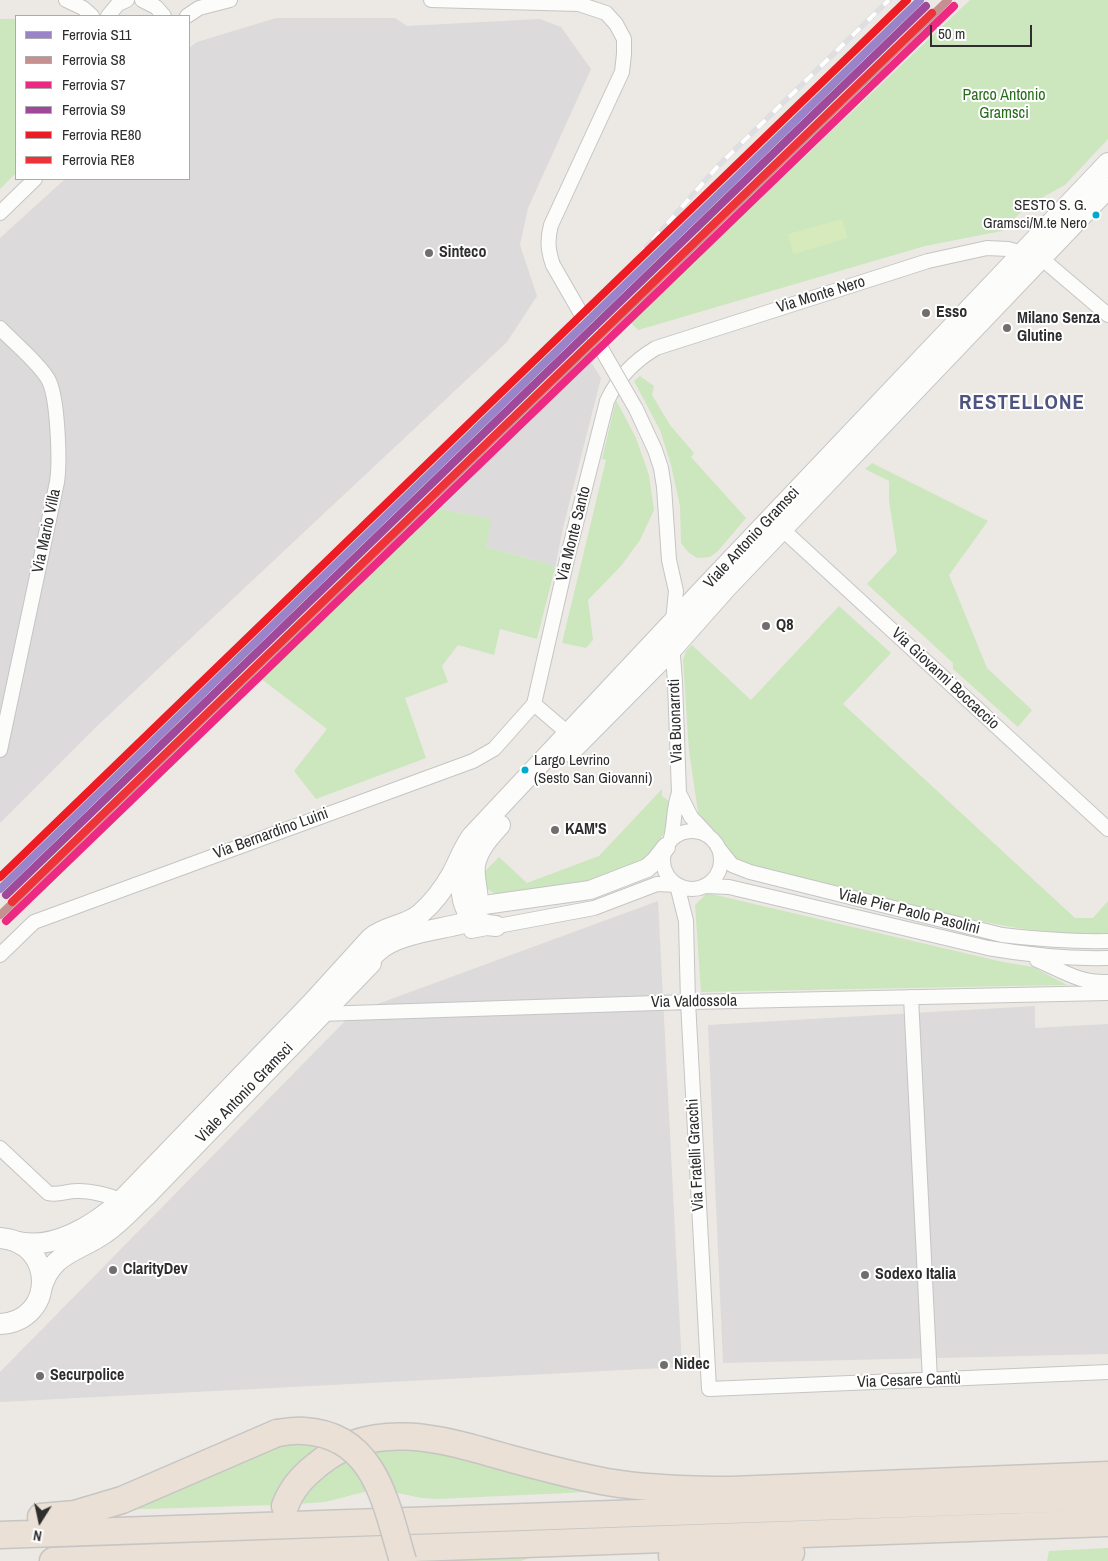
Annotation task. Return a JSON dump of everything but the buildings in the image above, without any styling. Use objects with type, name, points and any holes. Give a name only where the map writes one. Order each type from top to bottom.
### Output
[{"type":"highway","points":[[0,1521],[75,1514],[122,1500],[277,1433],[303,1430],[338,1440],[354,1450],[367,1464],[376,1478],[404,1561]]},
{"type":"highway","points":[[285,1506],[291,1491],[302,1477],[324,1458],[344,1448],[390,1436],[416,1436],[440,1440],[473,1447],[564,1473],[609,1482],[686,1490],[732,1490],[1108,1475]]},
{"type":"highway","points":[[0,1535],[1108,1496]]},
{"type":"highway","points":[[53,1561],[1108,1523]]},
{"type":"highway","points":[[550,1561],[563,1558],[714,1556],[1108,1540]]},
{"type":"main road","name":"Viale Antonio Gramsci","points":[[3,1325],[20,1319],[32,1310],[42,1290],[46,1276],[53,1265],[70,1252],[107,1232],[145,1197],[361,972],[378,951],[388,944],[408,936],[464,923],[473,911],[475,864],[485,842],[631,689],[672,649],[1032,255],[1108,163]]},
{"type":"main road","name":"Viale Antonio Gramsci","points":[[7,1239],[27,1243],[40,1242],[74,1233],[98,1220],[122,1200],[371,938],[382,930],[415,918],[424,911],[453,873],[462,850],[472,836],[673,622],[1032,255],[1108,188]]},
{"type":"main road","points":[[472,836],[462,865],[462,888],[473,911],[482,924],[496,926]]},
{"type":"main road","name":"Viale Antonio Gramsci","points":[[408,921],[473,911]]},
{"type":"main road","points":[[7,1239],[26,1248],[37,1260],[42,1275],[42,1290]]},
{"type":"street","points":[[66,0],[83,8],[91,15]]},
{"type":"street","points":[[109,15],[118,4],[127,0]]},
{"type":"street","points":[[142,0],[156,6],[163,15]]},
{"type":"street","points":[[189,15],[199,8],[230,0]]},
{"type":"street","name":"Via Buonarroti","points":[[431,0],[579,4],[606,13],[616,24],[624,39],[622,72],[550,225],[548,252],[553,265],[636,409],[647,431],[660,468],[664,488],[669,560],[676,591],[672,649],[679,793],[675,803],[675,818],[669,842]]},
{"type":"street","points":[[0,213],[34,180]]},
{"type":"street","name":"Via Monte Nero","points":[[628,369],[638,359],[656,348],[928,261],[988,248],[1032,255]]},
{"type":"street","points":[[1032,255],[1108,315]]},
{"type":"street","name":"Via Mario Villa","points":[[0,328],[42,371],[52,386],[60,461],[0,750]]},
{"type":"street","name":"Via Monte Santo","points":[[534,704],[604,412],[612,391],[628,369]]},
{"type":"street","name":"Via Giovanni Boccaccio","points":[[782,529],[1108,829]]},
{"type":"street","points":[[534,704],[569,734]]},
{"type":"street","name":"Via Bernardino Luini","points":[[0,955],[34,922],[480,758],[494,749],[534,704]]},
{"type":"street","name":"Via Buonarroti","points":[[679,793],[691,817],[707,834]]},
{"type":"street","points":[[473,911],[590,890],[647,868],[655,861],[669,842],[681,832],[689,830],[707,834],[716,842],[720,850],[722,857],[720,871],[713,880],[703,887],[688,888],[669,883],[657,884],[594,908],[496,926]]},
{"type":"street","points":[[669,842],[663,859],[665,870],[677,885]]},
{"type":"street","name":"Viale Pier Paolo Pasolini","points":[[720,850],[732,865],[745,871],[975,928],[1044,940],[1108,941]]},
{"type":"street","name":"Via Fratelli Gracchi","points":[[677,885],[686,921],[688,1002],[709,1389]]},
{"type":"street","name":"Viale Pier Paolo Pasolini","points":[[703,887],[729,886],[988,948],[1025,955],[1074,959],[1108,958]]},
{"type":"street","name":"Via Fratelli Gracchi","points":[[686,921],[690,903],[703,887]]},
{"type":"street","name":"Viale Pier Paolo Pasolini","points":[[1025,955],[1074,978],[1108,982]]},
{"type":"street","name":"Via Valdossola","points":[[320,1014],[688,1002],[1108,993]]},
{"type":"street","points":[[911,997],[930,1380]]},
{"type":"street","points":[[0,1148],[48,1193],[84,1191],[122,1200]]},
{"type":"street","name":"Via Cesare Cantù","points":[[709,1389],[1108,1372]]},
{"type":"shaded area","points":[[276,18],[395,18],[407,26],[540,19],[561,27],[591,69],[528,208],[520,245],[537,296],[507,342],[95,728],[0,823],[0,238],[64,180],[190,180],[190,47],[197,42]]},
{"type":"shaded area","points":[[589,359],[601,378],[563,528],[555,568],[549,564],[486,547],[490,519],[440,509]]},
{"type":"shaded area","points":[[658,901],[682,1367],[0,1402],[0,1372],[353,1013]]},
{"type":"shaded area","points":[[1035,1006],[1035,1028],[1108,1024],[1108,1354],[723,1363],[708,1025]]},
{"type":"green space","name":"Parco Antonio Gramsci","points":[[970,0],[1108,0],[1108,139],[1065,185],[1027,206],[1002,231],[925,246],[638,330],[630,322]]},
{"type":"green space","points":[[0,19],[15,19],[15,174],[0,189]]},
{"type":"green space","points":[[842,219],[848,238],[793,254],[788,234]]},
{"type":"green space","points":[[640,376],[654,386],[652,395],[670,425],[694,453],[691,457],[746,518],[718,551],[710,557],[697,558],[688,552],[681,543],[680,506],[671,465],[660,430],[634,381]]},
{"type":"green space","points":[[616,400],[636,438],[649,475],[654,510],[640,540],[621,566],[588,600],[593,640],[586,648],[562,643],[606,460],[602,459]]},
{"type":"green space","points":[[872,463],[988,521],[949,575],[987,668],[1032,710],[1018,727],[953,669],[953,663],[867,584],[897,552],[889,501],[889,481],[865,469]]},
{"type":"green space","points":[[440,509],[491,519],[486,547],[549,564],[555,568],[537,639],[500,629],[494,655],[458,645],[442,666],[448,682],[405,698],[426,758],[316,799],[294,771],[327,729],[260,678]]},
{"type":"green space","points":[[839,606],[891,653],[843,704],[1075,918],[1093,918],[1108,901],[1108,935],[1055,933],[976,920],[742,863],[731,856],[724,843],[705,824],[698,812],[689,751],[683,660],[686,651],[692,645],[751,700]]},
{"type":"green space","points":[[662,789],[662,796],[669,801],[670,818],[667,828],[654,850],[640,862],[587,882],[501,895],[493,893],[485,886],[481,875],[499,857],[527,883],[599,856]]},
{"type":"green space","points":[[707,893],[1003,962],[1033,967],[1067,985],[701,992],[695,905]]},
{"type":"green space","points":[[276,1441],[330,1445],[274,1505],[112,1510]]},
{"type":"green space","points":[[415,1443],[610,1491],[437,1499],[421,1498],[389,1491],[368,1491],[325,1502],[296,1504],[303,1491],[345,1456]]},
{"type":"green space","points":[[1108,1548],[1108,1561],[1047,1561],[1049,1551]]},
{"type":"green space","points":[[543,1553],[521,1561],[313,1561]]},
{"type":"railway","points":[[609,290],[718,166],[889,0]]},
{"type":"rail line","name":"RE80","points":[[0,877],[907,0]]},
{"type":"rail line","name":"S11","points":[[0,889],[920,0]]},
{"type":"rail line","name":"S8","points":[[0,915],[948,0]]},
{"type":"rail line","name":"S9","points":[[6,895],[926,6]]},
{"type":"rail line","name":"S7","points":[[6,921],[954,6]]},
{"type":"rail line","name":"RE8","points":[[12,902],[932,13]]},
{"type":"place","name":"SESTO S. G. Gramsci/M.te Nero","points":[[1096,215]]},
{"type":"place","name":"Sinteco","points":[[429,253]]},
{"type":"place","name":"Esso","points":[[926,313]]},
{"type":"place","name":"Milano Senza Glutine","points":[[1007,328]]},
{"type":"place","name":"Q8","points":[[766,626]]},
{"type":"place","name":"Largo Levrino (Sesto San Giovanni)","points":[[525,770]]},
{"type":"place","name":"KAM'S","points":[[555,830]]},
{"type":"place","name":"ClarityDev","points":[[113,1270]]},
{"type":"place","name":"Sodexo Italia","points":[[865,1275]]},
{"type":"place","name":"Nidec","points":[[664,1365]]},
{"type":"place","name":"Securpolice","points":[[40,1376]]},
{"type":"district","name":"RESTELLONE","points":[[1022,403]]}]
